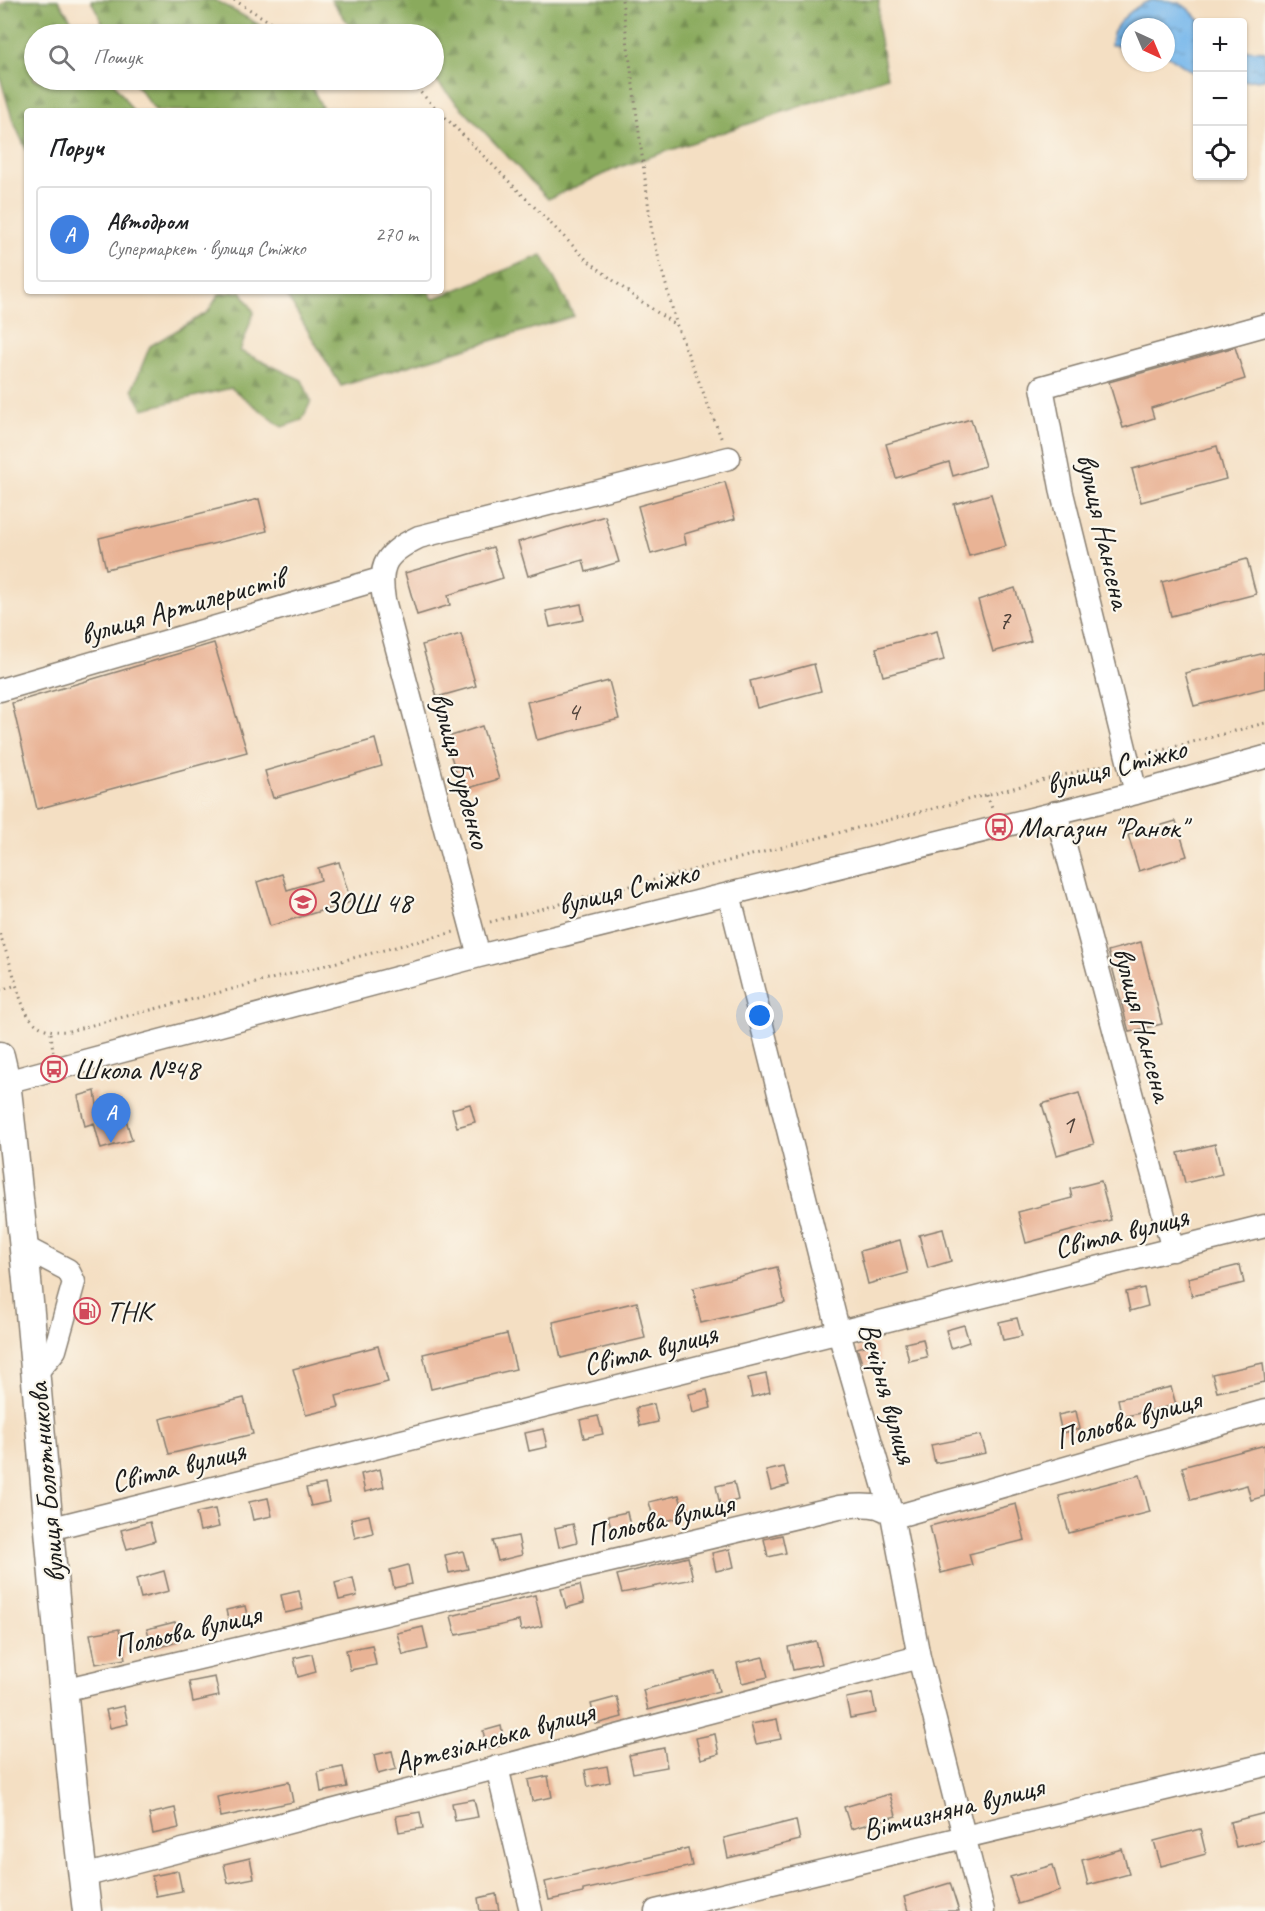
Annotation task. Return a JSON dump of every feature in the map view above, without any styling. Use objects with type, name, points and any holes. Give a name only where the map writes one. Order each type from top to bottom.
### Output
[{"type":"main road","name":"вулиця Болотникова","points":[[3,1069],[26,1248],[63,1690],[87,1911]]},
{"type":"street","name":"вулиця Нансена","points":[[1136,793],[1062,493],[1042,387],[1265,325]]},
{"type":"street","points":[[382,589],[385,561],[399,547],[419,537],[729,458]]},
{"type":"street","name":"вулиця Артилеристів","points":[[0,690],[382,589]]},
{"type":"street","name":"вулиця Бурденко","points":[[382,589],[479,956]]},
{"type":"street","name":"вулиця Стіжко","points":[[3,1069],[479,956],[1136,793],[1265,757]]},
{"type":"street","name":"вулиця Нансена","points":[[1056,813],[1173,1250]]},
{"type":"street","name":"Вечірня вулиця","points":[[729,894],[839,1333],[892,1515],[920,1657],[983,1911]]},
{"type":"street","name":"Світла вулиця","points":[[49,1529],[1265,1226]]},
{"type":"street","points":[[26,1248],[68,1270],[74,1282],[55,1350],[36,1373]]},
{"type":"street","name":"Польова вулиця","points":[[63,1690],[839,1507],[865,1505],[879,1508],[892,1515],[905,1514],[1265,1411]]},
{"type":"street","name":"Артезіанська вулиця","points":[[83,1876],[920,1657]]},
{"type":"street","name":"Вітчизняна вулиця","points":[[656,1911],[1265,1765]]},
{"type":"street","points":[[497,1767],[531,1911]]},
{"type":"path","points":[[234,0],[274,24]]},
{"type":"path","points":[[622,0],[652,233],[677,326],[729,458]]},
{"type":"path","points":[[418,90],[436,108]]},
{"type":"path","points":[[444,116],[586,259],[677,326]]},
{"type":"path","points":[[0,934],[24,1011],[37,1025],[51,1033],[69,1031],[1265,723]]},
{"type":"path","points":[[0,990],[17,985]]},
{"type":"green space","points":[[8,0],[58,0],[74,24],[24,24],[24,90],[119,90],[131,108],[24,108],[24,145],[12,118],[0,77],[0,6]]},
{"type":"green space","points":[[91,0],[215,0],[258,24],[103,24]]},
{"type":"green space","points":[[331,0],[879,0],[878,29],[887,77],[620,167],[548,199],[444,90],[444,24],[349,24]]},
{"type":"green space","points":[[140,90],[313,90],[322,107],[320,108],[154,108]]},
{"type":"green space","points":[[542,255],[574,316],[341,386],[286,294],[430,294],[433,299]]},
{"type":"green space","points":[[219,294],[243,294],[254,312],[240,351],[302,380],[311,401],[302,420],[282,427],[231,388],[143,409],[132,390],[150,346],[208,312]]},
{"type":"water","points":[[1152,0],[1180,3],[1197,18],[1193,18],[1193,72],[1175,60],[1175,18],[1123,18]]},
{"type":"water","points":[[1121,21],[1121,46],[1111,45],[1114,30]]},
{"type":"water","points":[[1247,50],[1265,51],[1265,79],[1247,81]]},
{"type":"building","points":[[1235,347],[1245,379],[1151,408],[1154,418],[1123,428],[1109,382]]},
{"type":"building","points":[[971,419],[985,466],[953,476],[949,462],[896,478],[886,444]]},
{"type":"building","points":[[1217,446],[1226,479],[1141,502],[1132,469]]},
{"type":"building","points":[[725,482],[735,519],[684,534],[686,544],[651,554],[638,506]]},
{"type":"building","points":[[991,494],[1006,546],[969,556],[954,504]]},
{"type":"building","points":[[259,499],[267,531],[106,569],[99,538]]},
{"type":"building","points":[[605,516],[619,562],[586,572],[583,560],[528,576],[518,542]]},
{"type":"building","points":[[493,547],[503,578],[448,595],[450,605],[417,615],[405,573]]},
{"type":"building","points":[[1247,559],[1256,594],[1171,616],[1162,582]]},
{"type":"building","points":[[1015,588],[1031,641],[993,652],[978,600]]},
{"type":"building","points":[[581,604],[584,620],[550,627],[546,611]]},
{"type":"building","points":[[937,631],[944,660],[883,676],[876,648]]},
{"type":"building","points":[[461,634],[476,686],[437,697],[422,645]]},
{"type":"building","points":[[214,643],[247,752],[37,809],[12,703]]},
{"type":"building","points":[[1265,653],[1265,688],[1194,706],[1185,673]]},
{"type":"building","points":[[814,664],[821,691],[757,708],[750,681]]},
{"type":"building","points":[[609,681],[619,719],[537,740],[527,702]]},
{"type":"building","points":[[482,726],[499,779],[462,790],[445,738]]},
{"type":"building","points":[[375,739],[382,766],[273,798],[265,771]]},
{"type":"building","points":[[1176,821],[1187,856],[1139,871],[1128,835]]},
{"type":"building","points":[[339,862],[351,902],[270,926],[257,882],[282,874],[287,890],[321,880],[318,868]]},
{"type":"building","points":[[1141,942],[1162,1024],[1129,1032],[1108,951]]},
{"type":"building","points":[[95,1091],[97,1105],[120,1099],[132,1140],[101,1149],[94,1123],[85,1126],[78,1096]]},
{"type":"building","points":[[1079,1093],[1094,1144],[1057,1155],[1042,1104]]},
{"type":"building","points":[[470,1104],[475,1122],[457,1127],[452,1109]]},
{"type":"building","points":[[1215,1144],[1222,1174],[1185,1183],[1178,1153]]},
{"type":"building","points":[[1101,1181],[1111,1220],[1026,1243],[1018,1212],[1072,1198],[1070,1189]]},
{"type":"building","points":[[943,1229],[951,1261],[928,1268],[919,1235]]},
{"type":"building","points":[[900,1240],[908,1273],[868,1284],[860,1251]]},
{"type":"building","points":[[1240,1265],[1244,1283],[1192,1296],[1188,1278]]},
{"type":"building","points":[[777,1267],[785,1303],[701,1323],[693,1288]]},
{"type":"building","points":[[1144,1288],[1148,1306],[1130,1311],[1126,1292]]},
{"type":"building","points":[[637,1302],[645,1338],[561,1358],[553,1322]]},
{"type":"building","points":[[1017,1318],[1022,1336],[1003,1340],[999,1322]]},
{"type":"building","points":[[964,1325],[969,1342],[951,1348],[946,1330]]},
{"type":"building","points":[[507,1334],[516,1369],[431,1389],[423,1354]]},
{"type":"building","points":[[923,1339],[927,1357],[909,1361],[905,1343]]},
{"type":"building","points":[[875,1343],[880,1361],[863,1366],[857,1348]]},
{"type":"building","points":[[378,1346],[388,1382],[336,1396],[339,1407],[306,1415],[293,1369]]},
{"type":"building","points":[[1263,1363],[1265,1382],[1217,1392],[1212,1374]]},
{"type":"building","points":[[766,1374],[770,1392],[752,1397],[748,1378]]},
{"type":"building","points":[[1171,1387],[1176,1405],[1122,1417],[1118,1399]]},
{"type":"building","points":[[707,1390],[711,1408],[693,1413],[689,1394]]},
{"type":"building","points":[[244,1398],[253,1434],[169,1454],[160,1419]]},
{"type":"building","points":[[654,1404],[658,1422],[640,1426],[636,1408]]},
{"type":"building","points":[[1076,1411],[1080,1429],[1062,1433],[1058,1415]]},
{"type":"building","points":[[598,1416],[603,1434],[584,1438],[580,1420]]},
{"type":"building","points":[[543,1429],[547,1447],[529,1451],[525,1433]]},
{"type":"building","points":[[981,1435],[986,1453],[935,1463],[931,1445]]},
{"type":"building","points":[[1265,1445],[1265,1496],[1251,1500],[1247,1485],[1191,1500],[1182,1467]]},
{"type":"building","points":[[784,1467],[789,1485],[771,1490],[766,1471]]},
{"type":"building","points":[[380,1469],[384,1487],[365,1492],[361,1474]]},
{"type":"building","points":[[1140,1475],[1150,1512],[1069,1533],[1059,1496]]},
{"type":"building","points":[[734,1482],[738,1500],[720,1505],[716,1486]]},
{"type":"building","points":[[325,1484],[329,1502],[311,1506],[306,1488]]},
{"type":"building","points":[[679,1495],[685,1516],[655,1524],[649,1502]]},
{"type":"building","points":[[268,1498],[272,1516],[253,1520],[249,1502]]},
{"type":"building","points":[[1016,1504],[1025,1540],[969,1554],[972,1565],[941,1573],[930,1526]]},
{"type":"building","points":[[215,1509],[219,1527],[200,1531],[196,1513]]},
{"type":"building","points":[[627,1512],[631,1530],[613,1534],[608,1516]]},
{"type":"building","points":[[369,1515],[373,1533],[355,1538],[351,1519]]},
{"type":"building","points":[[150,1522],[155,1541],[127,1549],[121,1530]]},
{"type":"building","points":[[573,1524],[577,1542],[559,1547],[555,1528]]},
{"type":"building","points":[[782,1535],[786,1553],[768,1557],[764,1539]]},
{"type":"building","points":[[518,1536],[522,1555],[498,1561],[493,1541]]},
{"type":"building","points":[[730,1549],[734,1567],[716,1571],[712,1553]]},
{"type":"building","points":[[463,1551],[468,1569],[449,1573],[445,1555]]},
{"type":"building","points":[[688,1557],[693,1579],[622,1593],[617,1575]]},
{"type":"building","points":[[408,1565],[412,1584],[394,1588],[390,1570]]},
{"type":"building","points":[[164,1571],[169,1591],[141,1598],[136,1579]]},
{"type":"building","points":[[353,1578],[357,1596],[339,1600],[335,1583]]},
{"type":"building","points":[[580,1585],[584,1603],[566,1608],[561,1589]]},
{"type":"building","points":[[299,1591],[303,1609],[285,1613],[281,1595]]},
{"type":"building","points":[[535,1595],[542,1626],[521,1631],[519,1621],[456,1635],[451,1616]]},
{"type":"building","points":[[245,1606],[249,1624],[230,1628],[226,1610]]},
{"type":"building","points":[[175,1622],[181,1641],[153,1649],[147,1629]]},
{"type":"building","points":[[423,1627],[428,1649],[403,1655],[397,1633]]},
{"type":"building","points":[[119,1629],[125,1659],[96,1664],[90,1634]]},
{"type":"building","points":[[816,1641],[822,1664],[793,1670],[788,1647]]},
{"type":"building","points":[[372,1645],[376,1665],[350,1670],[346,1650]]},
{"type":"building","points":[[312,1654],[316,1672],[298,1677],[294,1658]]},
{"type":"building","points":[[763,1657],[768,1677],[742,1683],[737,1663]]},
{"type":"building","points":[[714,1671],[719,1691],[648,1710],[643,1690]]},
{"type":"building","points":[[215,1677],[219,1696],[193,1702],[189,1682]]},
{"type":"building","points":[[872,1693],[876,1713],[850,1718],[846,1698]]},
{"type":"building","points":[[617,1697],[622,1717],[596,1724],[591,1704]]},
{"type":"building","points":[[124,1706],[128,1724],[110,1728],[106,1710]]},
{"type":"building","points":[[777,1719],[781,1739],[756,1744],[751,1724]]},
{"type":"building","points":[[501,1726],[505,1745],[487,1749],[483,1731]]},
{"type":"building","points":[[715,1734],[719,1754],[701,1759],[696,1738]]},
{"type":"building","points":[[664,1748],[667,1767],[633,1773],[629,1755]]},
{"type":"building","points":[[392,1751],[396,1769],[378,1774],[374,1755]]},
{"type":"building","points":[[607,1766],[610,1782],[588,1787],[585,1770]]},
{"type":"building","points":[[343,1767],[347,1787],[321,1792],[318,1772]]},
{"type":"building","points":[[548,1776],[552,1797],[532,1801],[528,1780]]},
{"type":"building","points":[[289,1782],[293,1802],[221,1817],[217,1797]]},
{"type":"building","points":[[890,1794],[896,1816],[851,1829],[844,1807]]},
{"type":"building","points":[[474,1799],[478,1817],[455,1821],[452,1803]]},
{"type":"building","points":[[175,1808],[179,1828],[153,1834],[149,1814]]},
{"type":"building","points":[[420,1812],[423,1828],[399,1832],[396,1816]]},
{"type":"building","points":[[1265,1813],[1265,1840],[1236,1847],[1230,1822]]},
{"type":"building","points":[[796,1820],[800,1840],[728,1858],[724,1838]]},
{"type":"building","points":[[1200,1829],[1206,1854],[1161,1866],[1154,1841]]},
{"type":"building","points":[[688,1848],[692,1866],[583,1890],[583,1893],[549,1900],[545,1882]]},
{"type":"building","points":[[1122,1849],[1129,1874],[1088,1885],[1082,1860]]},
{"type":"building","points":[[250,1858],[254,1878],[228,1883],[224,1864]]},
{"type":"building","points":[[1053,1865],[1060,1891],[1018,1904],[1010,1877]]},
{"type":"building","points":[[178,1871],[182,1891],[156,1896],[152,1876]]},
{"type":"building","points":[[950,1883],[959,1911],[908,1911],[904,1897]]},
{"type":"building","points":[[496,1894],[499,1911],[480,1911],[478,1898]]},
{"type":"place","name":"Магазин \"Ранок\"","points":[[999,827]]},
{"type":"place","name":"ЗОШ 48","points":[[303,902]]},
{"type":"place","name":"Школа №48","points":[[54,1069]]},
{"type":"place","name":"Автодром","points":[[111,1143]]},
{"type":"place","name":"ТНК","points":[[87,1311]]}]
